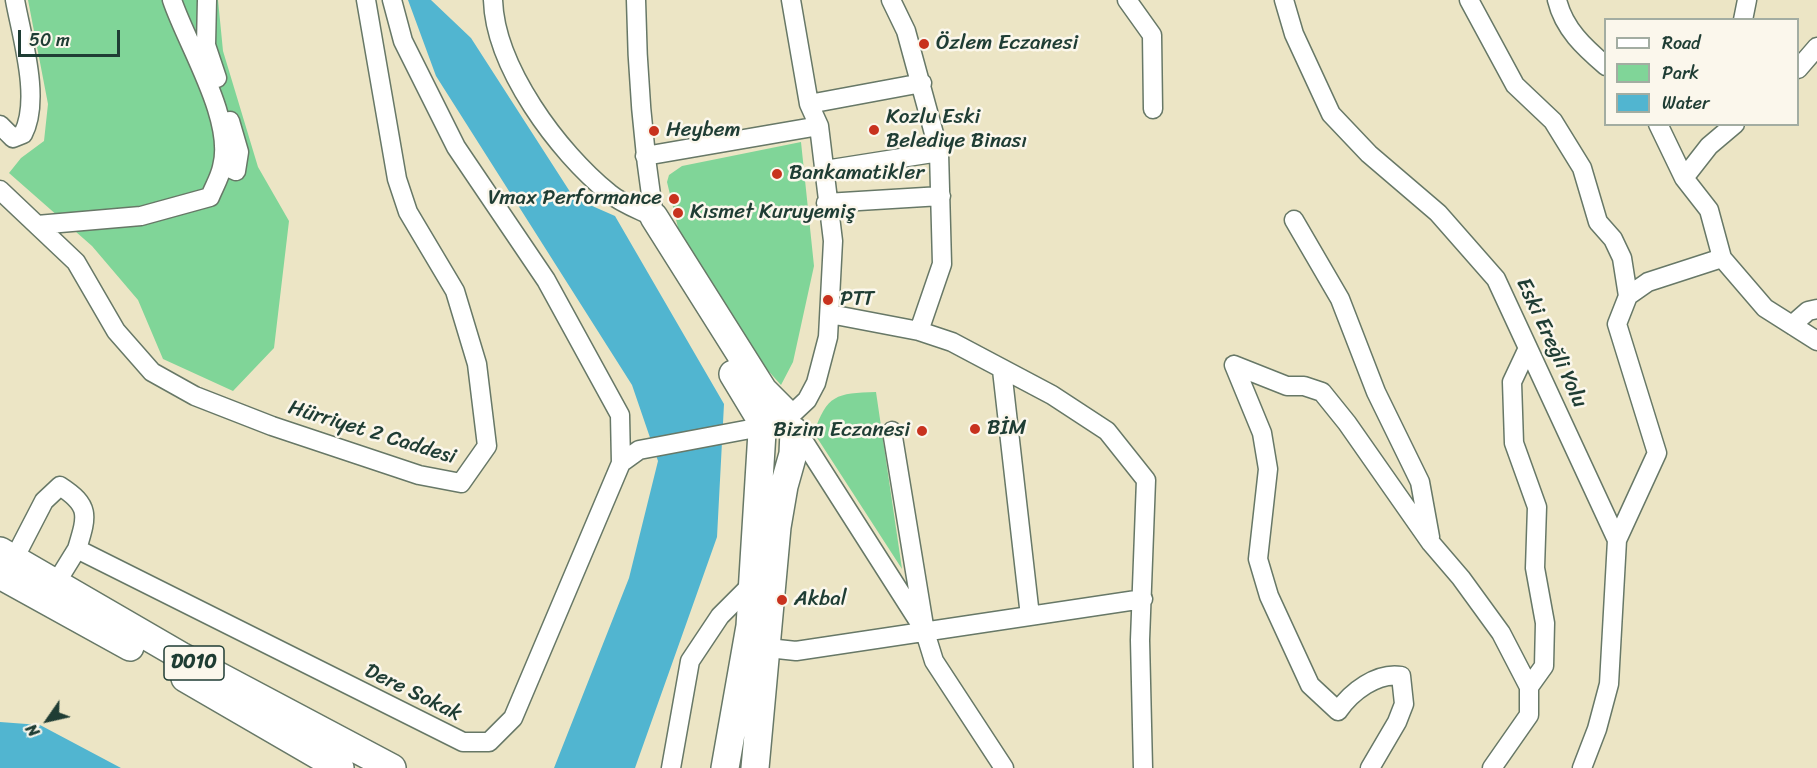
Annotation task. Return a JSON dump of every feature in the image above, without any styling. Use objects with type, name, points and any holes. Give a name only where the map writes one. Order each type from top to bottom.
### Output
[{"type":"highway","points":[[654,217],[763,390],[793,454],[784,486],[777,527],[768,648],[755,768]]},
{"type":"highway","points":[[725,768],[750,626],[754,582],[778,424]]},
{"type":"highway","name":"D010","points":[[5,561],[56,583],[181,656],[392,768]]},
{"type":"highway","name":"D010","points":[[5,561],[340,768]]},
{"type":"street","points":[[0,124],[13,138],[23,134],[30,120],[31,95],[15,0]]},
{"type":"street","points":[[37,225],[141,216],[210,197],[223,165],[224,141],[206,76],[181,28],[172,0]]},
{"type":"street","points":[[207,0],[206,45],[238,152],[236,171],[223,165]]},
{"type":"street","name":"Hürriyet 2 Caddesi","points":[[0,190],[76,262],[116,331],[152,372],[195,396],[272,426],[419,475],[461,483],[487,446],[477,364],[455,291],[408,212],[397,179],[366,0]]},
{"type":"street","points":[[392,0],[403,41],[456,147],[546,280],[620,416],[621,463]]},
{"type":"street","points":[[493,0],[502,53],[535,112],[580,165],[610,194],[654,217]]},
{"type":"street","points":[[636,0],[636,48],[645,156],[654,217]]},
{"type":"street","points":[[621,463],[639,450],[778,424],[807,399],[816,383],[828,337],[833,241],[826,203],[825,170],[819,126],[809,104],[791,0]]},
{"type":"street","points":[[891,0],[906,31],[939,152],[942,264],[919,331]]},
{"type":"street","points":[[1127,0],[1152,35],[1153,109]]},
{"type":"street","name":"Eski Ereğli Yolu","points":[[1284,0],[1294,34],[1331,114],[1369,154],[1438,213],[1496,279],[1617,540],[1608,684],[1597,729],[1582,768]]},
{"type":"street","points":[[1469,0],[1515,85],[1553,121],[1582,168],[1598,222],[1613,238],[1622,258],[1628,296],[1617,324],[1657,453],[1617,540]]},
{"type":"street","points":[[1557,0],[1561,18],[1579,42],[1604,65]]},
{"type":"street","points":[[1743,18],[1747,0]]},
{"type":"street","points":[[1799,67],[1817,47]]},
{"type":"street","points":[[809,104],[922,83]]},
{"type":"street","points":[[645,156],[819,126]]},
{"type":"street","points":[[1659,126],[1684,178],[1709,210],[1722,258],[1765,308],[1817,341]]},
{"type":"street","points":[[1684,178],[1709,146],[1733,126]]},
{"type":"street","points":[[825,170],[939,152]]},
{"type":"street","points":[[826,203],[941,196]]},
{"type":"street","points":[[1294,220],[1340,299],[1376,392],[1420,482],[1431,543]]},
{"type":"street","points":[[1628,296],[1648,282],[1722,258]]},
{"type":"street","points":[[1792,325],[1808,311],[1817,309]]},
{"type":"street","points":[[830,314],[919,331],[952,342],[1052,395],[1107,431],[1146,480],[1140,640],[1143,768]]},
{"type":"street","points":[[1528,348],[1512,382],[1515,443],[1537,507],[1535,568],[1545,623],[1544,666],[1529,687]]},
{"type":"street","points":[[1370,768],[1404,704],[1401,676],[1388,674],[1349,695],[1338,711],[1310,686],[1269,597],[1258,559],[1268,469],[1262,433],[1234,365],[1287,386],[1305,386],[1322,392],[1347,423],[1431,543],[1461,578],[1501,633],[1529,687],[1529,715],[1492,768]]},
{"type":"street","points":[[1002,370],[1030,616]]},
{"type":"street","points":[[778,424],[925,632]]},
{"type":"street","points":[[892,431],[925,632],[934,661],[1004,768]]},
{"type":"street","name":"Dere Sokak","points":[[77,549],[463,742],[489,742],[513,718],[621,463]]},
{"type":"street","points":[[5,561],[44,501],[60,486],[78,498],[86,520],[77,549],[56,583]]},
{"type":"street","points":[[671,768],[690,661],[720,616],[754,582]]},
{"type":"street","points":[[768,648],[796,651],[1143,598]]},
{"type":"green space","points":[[28,0],[218,0],[223,51],[258,167],[289,221],[274,348],[233,391],[163,359],[138,300],[92,246],[9,173],[21,158],[44,141],[48,104]]},
{"type":"green space","points":[[801,142],[814,266],[793,362],[781,385],[755,356],[679,232],[667,182],[669,175],[682,166]]},
{"type":"green space","points":[[876,392],[902,569],[814,433],[824,411],[835,399],[851,393]]},
{"type":"water","points":[[408,0],[431,0],[471,38],[574,198],[615,216],[724,404],[717,537],[635,768],[554,768],[629,578],[658,461],[632,385],[436,76]]},
{"type":"water","points":[[0,722],[40,725],[121,768],[0,768]]},
{"type":"place","name":"Özlem Eczanesi","points":[[924,44]]},
{"type":"place","name":"Kozlu Eski Belediye Binası","points":[[874,130]]},
{"type":"place","name":"Heybem","points":[[654,131]]},
{"type":"place","name":"Bankamatikler","points":[[777,174]]},
{"type":"place","name":"Vmax Performance","points":[[674,199]]},
{"type":"place","name":"Kısmet Kuruyemiş","points":[[678,213]]},
{"type":"place","name":"PTT","points":[[828,300]]},
{"type":"place","name":"BİM","points":[[975,429]]},
{"type":"place","name":"Bizim Eczanesi","points":[[922,431]]},
{"type":"place","name":"Akbal","points":[[782,600]]}]
